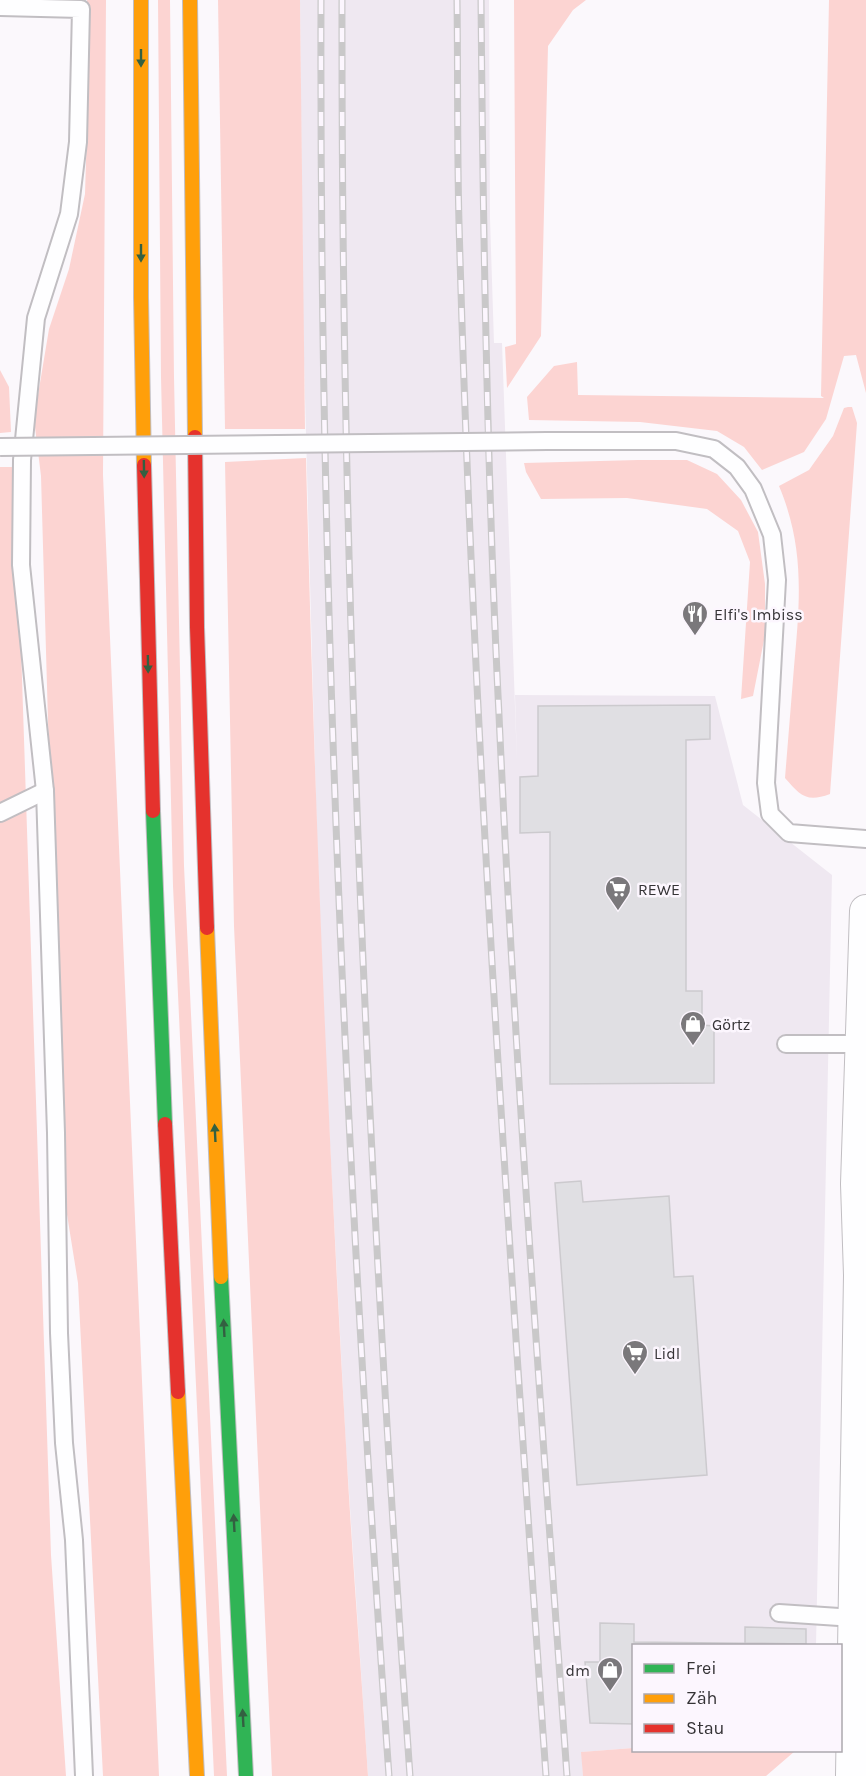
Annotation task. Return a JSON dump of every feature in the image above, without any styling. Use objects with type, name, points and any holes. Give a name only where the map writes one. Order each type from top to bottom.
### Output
[{"type":"highway","points":[[141,0],[141,297],[149,700],[164,1105],[197,1776]]},
{"type":"highway","points":[[190,0],[197,639],[213,1108],[246,1776]]},
{"type":"street","points":[[852,1776],[862,1044],[866,911]]},
{"type":"lane","points":[[0,7],[81,9],[78,142],[69,214],[36,318],[22,460],[21,565],[45,791],[59,1333],[64,1443],[74,1540],[84,1776]]},
{"type":"lane","points":[[0,447],[676,441],[714,449],[736,466],[753,489],[772,535],[777,580],[766,783],[770,814],[789,833],[866,839]]},
{"type":"lane","points":[[0,813],[45,791]]},
{"type":"lane","points":[[786,1044],[862,1044]]},
{"type":"lane","points":[[780,1613],[854,1618]]},
{"type":"shaded area","points":[[87,0],[106,0],[103,475],[159,1776],[103,1776],[78,1283],[61,1177],[41,476],[34,419],[49,329],[69,269],[85,194]]},
{"type":"shaded area","points":[[158,0],[170,0],[174,377],[184,866],[227,1776],[214,1776],[173,886],[161,377]]},
{"type":"shaded area","points":[[218,0],[300,0],[305,429],[225,429]]},
{"type":"shaded area","points":[[300,0],[489,0],[490,218],[494,343],[502,343],[517,763],[515,695],[715,696],[743,805],[832,875],[816,1644],[632,1644],[632,1748],[582,1752],[583,1776],[368,1776],[346,1448],[326,1068],[317,841],[303,323]]},
{"type":"shaded area","points":[[514,0],[586,0],[573,10],[548,46],[541,336],[507,388],[505,347],[516,344]]},
{"type":"shaded area","points":[[829,0],[866,0],[866,393],[856,355],[844,356],[826,419],[804,452],[762,470],[744,447],[717,431],[640,422],[529,420],[527,397],[554,366],[577,362],[578,395],[824,398],[821,396]]},
{"type":"shaded area","points":[[0,370],[9,387],[11,432],[0,433]]},
{"type":"shaded area","points":[[852,407],[857,423],[830,794],[815,798],[804,796],[785,778],[799,597],[797,553],[793,531],[779,486],[809,470],[833,436],[844,408]]},
{"type":"shaded area","points":[[306,458],[327,1076],[348,1487],[368,1776],[272,1776],[234,926],[225,462]]},
{"type":"shaded area","points":[[687,460],[717,474],[741,500],[758,532],[765,584],[765,635],[753,696],[741,699],[750,562],[738,531],[707,509],[627,498],[541,499],[526,472],[524,463]]},
{"type":"shaded area","points":[[0,467],[15,467],[51,1555],[66,1776],[0,1776]]},
{"type":"shaded area","points":[[632,1748],[632,1752],[794,1752],[766,1776],[583,1776],[581,1752]]},
{"type":"building","name":"REWE","points":[[710,705],[710,739],[686,740],[686,991],[702,991],[702,1025],[714,1026],[714,1083],[550,1084],[550,832],[520,833],[520,777],[538,776],[538,706]]},
{"type":"building","name":"Lidl","points":[[581,1181],[583,1202],[669,1196],[674,1277],[693,1276],[707,1475],[577,1485],[555,1183]]},
{"type":"building","name":"dm","points":[[600,1623],[634,1624],[634,1642],[806,1644],[632,1644],[632,1724],[590,1723],[585,1662],[600,1662]]},
{"type":"building","points":[[745,1627],[806,1629],[806,1644],[745,1643]]},
{"type":"railway","points":[[321,0],[325,444],[338,888],[360,1332],[389,1776]]},
{"type":"railway","points":[[342,0],[346,444],[360,888],[382,1332],[410,1776]]},
{"type":"railway","points":[[457,0],[459,223],[473,612],[506,1194],[546,1776]]},
{"type":"railway","points":[[481,0],[491,536],[505,848],[567,1776]]},
{"type":"traffic: fast","points":[[153,811],[165,1124]]},
{"type":"traffic: fast","points":[[221,1277],[246,1776]]},
{"type":"traffic: slow","points":[[141,0],[141,297],[144,465]]},
{"type":"traffic: slow","points":[[190,0],[195,437]]},
{"type":"traffic: slow","points":[[207,928],[221,1277]]},
{"type":"traffic: slow","points":[[178,1392],[197,1776]]},
{"type":"traffic: jam","points":[[195,437],[197,627],[207,928]]},
{"type":"traffic: jam","points":[[144,465],[153,811]]},
{"type":"traffic: jam","points":[[165,1124],[178,1392]]},
{"type":"place","name":"Elfi's Imbiss","points":[[695,637]]},
{"type":"place","name":"REWE","points":[[618,912]]},
{"type":"place","name":"Görtz","points":[[693,1047]]},
{"type":"place","name":"Lidl","points":[[635,1376]]},
{"type":"place","name":"dm","points":[[610,1693]]}]
